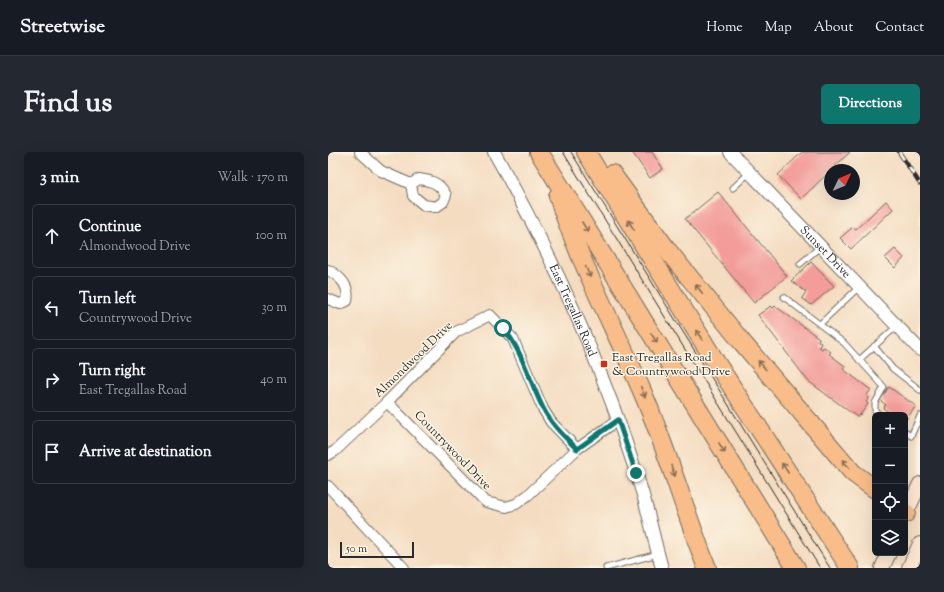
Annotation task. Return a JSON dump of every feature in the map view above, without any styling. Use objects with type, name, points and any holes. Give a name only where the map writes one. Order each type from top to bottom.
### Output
[{"type":"highway","points":[[539,152],[796,568]]},
{"type":"highway","points":[[586,152],[717,364],[850,568]]},
{"type":"highway","points":[[595,152],[668,251],[741,341],[853,473],[872,488]]},
{"type":"highway","points":[[550,170],[569,230],[660,434],[707,568]]},
{"type":"highway","points":[[806,501],[857,568]]},
{"type":"main road","points":[[908,508],[920,484]]},
{"type":"main road","points":[[909,568],[920,544]]},
{"type":"main road","points":[[882,568],[888,556]]},
{"type":"street","points":[[360,152],[381,171],[410,184]]},
{"type":"street","name":"East Tregallas Road","points":[[494,152],[517,194],[559,279],[586,339],[618,420],[643,495],[662,568]]},
{"type":"street","name":"Sunset Drive","points":[[730,152],[920,350]]},
{"type":"street","points":[[328,270],[338,276],[346,286],[348,293],[347,301],[340,304],[328,299]]},
{"type":"street","name":"Almondwood Drive","points":[[328,455],[335,451],[387,402],[456,332],[490,315],[513,339],[543,409],[551,422],[577,449]]},
{"type":"street","name":"Countrywood Drive","points":[[387,402],[486,502],[495,506],[506,507],[516,504],[528,495],[577,449],[618,420]]},
{"type":"street","points":[[328,486],[404,568]]},
{"type":"lane","points":[[733,188],[750,172]]},
{"type":"lane","points":[[800,264],[820,246]]},
{"type":"lane","points":[[820,324],[859,287]]},
{"type":"lane","points":[[784,297],[844,343],[884,387],[875,403],[876,412]]},
{"type":"lane","points":[[859,360],[897,326]]},
{"type":"lane","points":[[874,346],[893,369],[920,390]]},
{"type":"lane","points":[[908,434],[911,436],[920,416]]},
{"type":"lane","points":[[606,568],[658,554]]},
{"type":"building","points":[[632,152],[652,152],[663,169],[650,178]]},
{"type":"building","points":[[802,152],[850,152],[837,164],[824,164],[824,177],[801,199],[778,175]]},
{"type":"building","points":[[718,192],[787,276],[754,303],[685,219]]},
{"type":"building","points":[[886,201],[893,209],[851,249],[840,238],[853,227],[856,229]]},
{"type":"building","points":[[895,249],[904,258],[895,268],[885,258]]},
{"type":"building","points":[[811,262],[834,286],[811,305],[802,298],[806,292],[791,281]]},
{"type":"building","points":[[771,306],[773,308],[775,306],[819,338],[818,341],[821,343],[819,347],[822,349],[824,347],[831,352],[829,354],[845,366],[843,369],[871,390],[866,396],[869,398],[866,402],[868,404],[860,415],[859,414],[857,417],[808,381],[758,315]]},
{"type":"building","points":[[889,387],[916,406],[908,417],[908,412],[889,412],[883,408],[886,405],[880,400]]},
{"type":"tram line","points":[[563,152],[820,568]]},
{"type":"tram line","points":[[571,152],[830,568]]},
{"type":"railway","points":[[899,152],[920,184]]},
{"type":"place","name":"East Tregallas Road & Countrywood Drive","points":[[604,364]]},
{"type":"route","points":[[503,328],[513,339],[543,409],[551,422],[577,449],[618,420],[636,473]]}]
